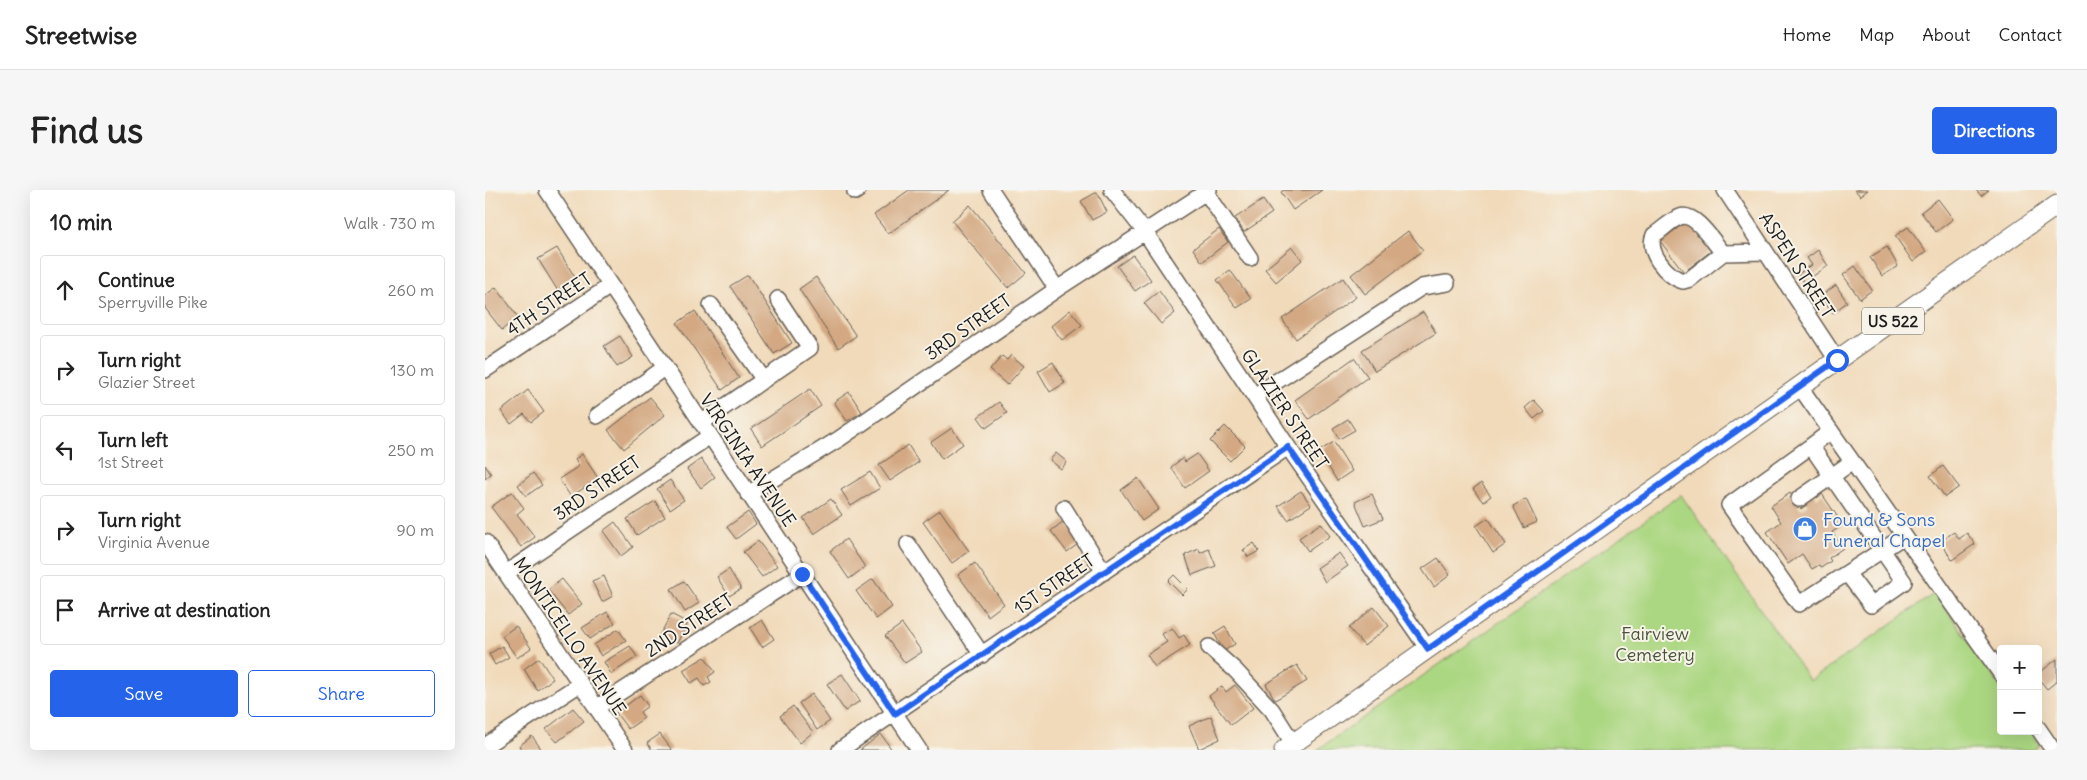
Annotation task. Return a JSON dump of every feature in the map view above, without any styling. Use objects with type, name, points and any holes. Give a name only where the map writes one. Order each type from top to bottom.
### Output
[{"type":"main road","name":"US 522","points":[[1288,747],[2057,206]]},
{"type":"street","name":"VIRGINIA AVENUE","points":[[547,190],[919,750]]},
{"type":"street","points":[[991,190],[1057,289]]},
{"type":"street","name":"GLAZIER STREET","points":[[1112,190],[1145,232],[1288,447],[1428,649]]},
{"type":"street","name":"ASPEN STREET","points":[[1725,190],[1837,360]]},
{"type":"street","points":[[1207,191],[1250,258]]},
{"type":"street","name":"3RD STREET","points":[[748,494],[839,439],[1057,289],[1207,191]]},
{"type":"street","points":[[1723,253],[1696,221],[1686,216],[1680,217],[1654,235],[1652,239],[1653,250],[1669,275],[1683,281],[1690,279],[1723,253],[1766,252]]},
{"type":"street","points":[[1254,396],[1422,287],[1447,283]]},
{"type":"street","name":"4TH STREET","points":[[485,370],[610,286]]},
{"type":"street","points":[[701,423],[810,348],[778,299]]},
{"type":"street","points":[[711,305],[764,380]]},
{"type":"street","points":[[597,416],[664,368]]},
{"type":"street","points":[[1800,387],[1997,668]]},
{"type":"street","points":[[1831,431],[1729,505],[1799,604],[1904,536]]},
{"type":"street","name":"3RD STREET","points":[[506,573],[710,436]]},
{"type":"street","points":[[1811,446],[1904,582],[1871,605],[1847,573]]},
{"type":"street","name":"1ST STREET","points":[[840,750],[1288,447]]},
{"type":"street","points":[[1799,498],[1852,462]]},
{"type":"street","points":[[1064,508],[1104,572]]},
{"type":"street","name":"MONTICELLO AVENUE","points":[[485,542],[625,750]]},
{"type":"street","points":[[907,544],[982,655]]},
{"type":"street","name":"2ND STREET","points":[[596,708],[802,574]]},
{"type":"street","points":[[1209,647],[1235,670],[1272,710],[1288,747]]},
{"type":"street","points":[[485,746],[580,684]]},
{"type":"street","points":[[2042,734],[2053,750]]},
{"type":"green space","name":"Fairview Cemetery","points":[[1681,495],[1810,681],[1935,593],[1997,682],[1997,735],[2034,735],[2040,745],[2033,750],[1317,750]]},
{"type":"building","points":[[909,190],[949,190],[888,234],[874,215]]},
{"type":"building","points":[[1284,190],[1322,190],[1293,210],[1281,192]]},
{"type":"building","points":[[1855,190],[1868,190],[1860,196]]},
{"type":"building","points":[[1976,190],[1989,190],[1981,196]]},
{"type":"building","points":[[1097,192],[1107,212],[1092,220],[1081,201]]},
{"type":"building","points":[[1938,199],[1953,219],[1936,232],[1921,212]]},
{"type":"building","points":[[1263,200],[1272,213],[1244,232],[1235,218]]},
{"type":"building","points":[[970,205],[1026,273],[1008,288],[952,221]]},
{"type":"building","points":[[1687,221],[1711,251],[1684,272],[1660,241]]},
{"type":"building","points":[[1908,227],[1926,252],[1913,262],[1895,236]]},
{"type":"building","points":[[1219,229],[1228,242],[1202,262],[1193,249]]},
{"type":"building","points":[[1408,231],[1423,250],[1365,294],[1351,275]]},
{"type":"building","points":[[1292,247],[1302,260],[1276,282],[1265,269]]},
{"type":"building","points":[[1887,247],[1898,266],[1882,276],[1870,257]]},
{"type":"building","points":[[557,248],[576,279],[558,291],[538,259]]},
{"type":"building","points":[[1818,250],[1828,266],[1804,282],[1798,274],[1812,265],[1807,258]]},
{"type":"building","points":[[1133,255],[1151,280],[1135,291],[1117,266]]},
{"type":"building","points":[[1855,266],[1872,290],[1860,299],[1843,275]]},
{"type":"building","points":[[1230,270],[1251,299],[1237,308],[1217,280]]},
{"type":"building","points":[[748,275],[792,343],[774,354],[730,286]]},
{"type":"building","points":[[816,277],[856,336],[838,348],[799,289]]},
{"type":"building","points":[[1343,278],[1356,297],[1296,339],[1282,319]]},
{"type":"building","points":[[1836,285],[1847,302],[1833,313],[1821,296]]},
{"type":"building","points":[[496,287],[518,317],[502,330],[485,308],[485,296]]},
{"type":"building","points":[[1159,291],[1175,313],[1161,324],[1144,303]]},
{"type":"building","points":[[1070,310],[1082,325],[1062,340],[1051,326]]},
{"type":"building","points":[[695,311],[739,378],[722,390],[677,323]]},
{"type":"building","points":[[1423,312],[1436,333],[1375,371],[1362,350]]},
{"type":"building","points":[[620,336],[633,357],[617,367],[604,346]]},
{"type":"building","points":[[1011,355],[1024,366],[1007,385],[990,370],[1002,356],[1007,360]]},
{"type":"building","points":[[1354,358],[1368,377],[1309,419],[1295,400]]},
{"type":"building","points":[[1053,362],[1065,383],[1050,392],[1038,371]]},
{"type":"building","points":[[810,389],[821,406],[762,446],[751,429]]},
{"type":"building","points":[[528,390],[544,412],[531,422],[524,414],[511,424],[501,411]]},
{"type":"building","points":[[849,392],[862,412],[847,421],[834,402]]},
{"type":"building","points":[[650,397],[665,415],[624,449],[608,430]]},
{"type":"building","points":[[1534,400],[1544,411],[1534,419],[1525,408]]},
{"type":"building","points":[[999,402],[1007,413],[986,428],[978,417]]},
{"type":"building","points":[[1348,419],[1355,430],[1339,439],[1333,428]]},
{"type":"building","points":[[1225,426],[1245,446],[1230,461],[1210,441]]},
{"type":"building","points":[[952,428],[963,444],[942,459],[931,442]]},
{"type":"building","points":[[1334,442],[1352,471],[1337,481],[1319,451]]},
{"type":"building","points":[[908,445],[919,462],[890,481],[879,465]]},
{"type":"building","points":[[1056,453],[1067,462],[1061,469],[1050,460]]},
{"type":"building","points":[[582,454],[598,478],[571,497],[559,479],[579,466],[575,459]]},
{"type":"building","points":[[1197,454],[1209,471],[1185,488],[1171,467],[1183,458],[1185,462]]},
{"type":"building","points":[[701,459],[715,477],[701,488],[687,469]]},
{"type":"building","points":[[485,465],[491,474],[485,479]]},
{"type":"building","points":[[1943,466],[1959,487],[1945,497],[1930,476]]},
{"type":"building","points":[[870,472],[880,488],[851,506],[841,490]]},
{"type":"building","points":[[533,473],[542,485],[526,496],[518,485]]},
{"type":"building","points":[[1138,478],[1159,509],[1142,521],[1121,490]]},
{"type":"building","points":[[670,480],[684,500],[670,509],[657,489]]},
{"type":"building","points":[[1481,483],[1491,496],[1483,502],[1473,489]]},
{"type":"building","points":[[1301,491],[1311,505],[1288,520],[1278,506]]},
{"type":"building","points":[[512,492],[524,508],[517,514],[535,537],[521,547],[491,507]]},
{"type":"building","name":"Found & Sons Funeral Chapel","points":[[1790,493],[1801,509],[1808,504],[1804,499],[1813,493],[1817,498],[1822,494],[1843,525],[1832,532],[1843,548],[1829,558],[1831,561],[1821,568],[1819,565],[1812,569],[1802,554],[1788,564],[1767,532],[1781,522],[1771,506]]},
{"type":"building","points":[[1372,494],[1383,519],[1365,526],[1355,502]]},
{"type":"building","points":[[831,499],[842,515],[814,534],[803,518]]},
{"type":"building","points":[[1526,499],[1537,522],[1524,528],[1513,506]]},
{"type":"building","points":[[655,501],[665,517],[637,535],[627,519]]},
{"type":"building","points":[[940,510],[969,551],[952,563],[923,522]]},
{"type":"building","points":[[748,512],[756,524],[736,539],[727,527]]},
{"type":"building","points":[[1488,518],[1506,544],[1493,553],[1476,526]]},
{"type":"building","points":[[1065,520],[1081,542],[1067,552],[1051,531]]},
{"type":"building","points":[[615,522],[633,547],[621,556],[603,531]]},
{"type":"building","points":[[1321,523],[1330,536],[1308,551],[1299,538]]},
{"type":"building","points":[[1954,532],[1959,539],[1967,533],[1975,544],[1952,560],[1940,541]]},
{"type":"building","points":[[846,539],[865,567],[849,579],[830,551]]},
{"type":"building","points":[[758,541],[777,566],[762,577],[743,552]]},
{"type":"building","points":[[1254,543],[1259,551],[1248,557],[1243,550]]},
{"type":"building","points":[[1199,549],[1200,553],[1209,549],[1216,566],[1192,575],[1185,555]]},
{"type":"building","points":[[1339,553],[1348,566],[1325,582],[1317,568]]},
{"type":"building","points":[[1438,558],[1450,575],[1434,587],[1422,569]]},
{"type":"building","points":[[975,563],[1004,604],[988,616],[958,575]]},
{"type":"building","points":[[729,569],[741,589],[729,596],[717,577]]},
{"type":"building","points":[[1174,575],[1188,589],[1182,595],[1168,581]]},
{"type":"building","points":[[604,576],[613,596],[602,602],[592,581]]},
{"type":"building","points":[[562,579],[582,604],[568,615],[548,590]]},
{"type":"building","points":[[873,579],[892,607],[876,619],[856,591]]},
{"type":"building","points":[[684,581],[699,603],[685,612],[671,589]]},
{"type":"building","points":[[715,602],[720,611],[712,616],[706,608]]},
{"type":"building","points":[[1374,607],[1389,626],[1364,646],[1349,628]]},
{"type":"building","points":[[607,612],[615,623],[590,639],[582,628]]},
{"type":"building","points":[[671,614],[688,623],[677,643],[660,635]]},
{"type":"building","points":[[762,620],[774,639],[762,647],[750,628]]},
{"type":"building","points":[[902,624],[922,652],[905,663],[885,636]]},
{"type":"building","points":[[516,626],[531,648],[517,658],[502,636]]},
{"type":"building","points":[[1225,626],[1235,644],[1224,651],[1214,633]]},
{"type":"building","points":[[1172,628],[1179,638],[1184,635],[1190,645],[1155,667],[1147,655],[1167,642],[1162,634]]},
{"type":"building","points":[[618,629],[626,640],[601,656],[594,645]]},
{"type":"building","points":[[502,646],[509,657],[495,665],[489,654]]},
{"type":"building","points":[[630,646],[637,657],[611,674],[604,662]]},
{"type":"building","points":[[705,657],[715,672],[708,677],[711,682],[704,686],[699,678],[691,683],[683,670]]},
{"type":"building","points":[[539,658],[553,679],[537,690],[524,669]]},
{"type":"building","points":[[2057,659],[2057,681],[2047,689],[2042,683],[2042,671]]},
{"type":"building","points":[[1297,665],[1307,681],[1275,700],[1266,684]]},
{"type":"building","points":[[842,674],[860,701],[845,711],[827,684]]},
{"type":"building","points":[[1235,685],[1253,708],[1231,725],[1209,696],[1222,686],[1226,692]]},
{"type":"building","points":[[812,694],[830,721],[817,730],[799,703]]},
{"type":"building","points":[[640,695],[648,706],[640,712],[644,718],[628,729],[616,713]]},
{"type":"building","points":[[793,706],[813,732],[800,743],[780,716]]},
{"type":"building","points":[[573,708],[584,721],[557,742],[546,729]]},
{"type":"building","points":[[1211,716],[1220,739],[1199,749],[1189,726]]},
{"type":"building","points":[[660,734],[672,750],[652,750],[647,743]]},
{"type":"building","points":[[881,734],[892,750],[860,750]]},
{"type":"building","points":[[532,736],[542,750],[522,750],[519,746]]},
{"type":"place","name":"Found & Sons Funeral Chapel","points":[[1805,529]]},
{"type":"route","points":[[802,574],[895,714],[1288,447],[1428,649],[1837,360]]}]
